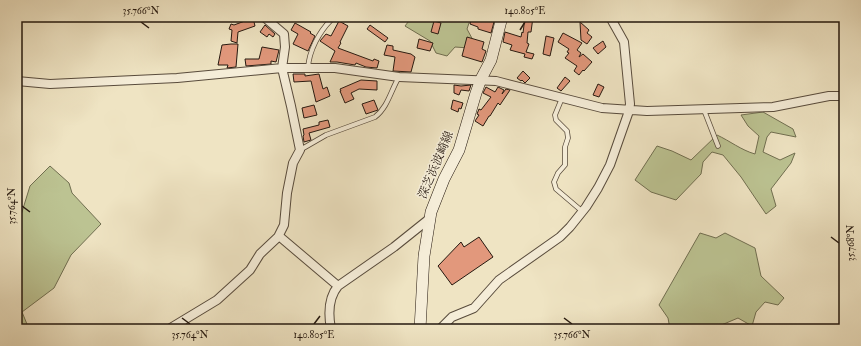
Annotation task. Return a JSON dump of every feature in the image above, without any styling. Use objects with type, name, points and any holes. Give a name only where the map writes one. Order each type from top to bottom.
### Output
[{"type":"main road","name":"深芝浜波崎線","points":[[420,329],[424,256],[429,219],[444,179],[459,150],[476,93],[481,79],[491,60],[502,17]]},
{"type":"street","points":[[169,329],[217,300],[250,270],[260,254],[279,236],[284,225],[292,163],[300,150],[292,106],[282,68],[285,46],[284,34],[264,17]]},
{"type":"street","points":[[440,329],[452,317],[474,308],[499,280],[560,237],[583,212],[598,188],[610,165],[629,111],[628,76],[624,42],[610,17]]},
{"type":"street","points":[[17,81],[50,84],[177,78],[282,68],[335,68],[399,77],[481,79],[496,81],[602,108],[629,111],[774,107],[829,96],[844,96]]},
{"type":"street","points":[[331,329],[329,311],[330,301],[333,292],[338,286],[394,247],[429,219]]},
{"type":"street","points":[[279,236],[338,286]]},
{"type":"lane","points":[[308,68],[309,58],[322,28],[331,20]]},
{"type":"lane","points":[[300,150],[326,135],[375,118],[379,115],[388,100],[399,77]]},
{"type":"lane","points":[[562,98],[555,115],[556,120],[566,131],[568,138],[565,147],[565,165],[558,173],[554,182],[556,189],[583,212]]},
{"type":"lane","points":[[704,109],[718,146]]},
{"type":"green space","points":[[412,17],[471,17],[467,29],[474,42],[469,48],[455,47],[447,56],[436,53],[430,41],[405,26]]},
{"type":"green space","points":[[763,112],[793,129],[796,137],[771,132],[767,137],[763,152],[780,160],[795,153],[791,163],[771,189],[776,206],[766,214],[741,177],[723,155],[712,152],[703,162],[701,174],[676,200],[651,192],[635,180],[657,146],[691,160],[717,135],[755,154],[759,136],[748,126],[741,115]]},
{"type":"green space","points":[[50,166],[69,183],[72,193],[101,224],[71,255],[54,288],[22,312],[29,329],[17,329],[17,228],[30,186]]},
{"type":"green space","points":[[700,233],[716,238],[725,233],[755,248],[761,276],[784,298],[778,305],[765,302],[756,312],[752,326],[738,318],[712,329],[670,329],[668,318],[659,305]]},
{"type":"building","points":[[472,17],[480,17],[494,22],[491,33],[478,29],[478,27],[470,24]]},
{"type":"building","points":[[525,17],[533,17],[531,32],[528,32],[527,43],[529,44],[526,52],[534,54],[532,59],[524,57],[525,54],[510,50],[512,45],[503,42],[505,32],[521,37]]},
{"type":"building","points":[[253,18],[255,26],[238,32],[237,43],[231,41],[232,30],[229,29],[231,24],[234,25]]},
{"type":"building","points":[[339,21],[348,26],[338,48],[373,61],[374,59],[379,61],[377,68],[366,67],[356,63],[355,65],[330,62],[335,51],[320,41],[326,34],[331,36]]},
{"type":"building","points":[[434,21],[441,23],[438,34],[431,32]]},
{"type":"building","points":[[580,22],[589,30],[587,33],[592,37],[587,44],[581,40]]},
{"type":"building","points":[[295,23],[315,36],[308,51],[293,44],[298,34],[291,30]]},
{"type":"building","points":[[265,25],[275,34],[273,37],[269,34],[267,37],[260,32]]},
{"type":"building","points":[[370,25],[388,38],[385,42],[367,29]]},
{"type":"building","points":[[563,33],[582,43],[577,50],[581,53],[579,57],[583,54],[592,62],[579,75],[574,71],[577,66],[565,58],[569,53],[567,52],[569,49],[558,42]]},
{"type":"building","points":[[546,36],[554,38],[550,56],[543,54]]},
{"type":"building","points":[[467,37],[484,42],[482,49],[486,51],[482,62],[462,56]]},
{"type":"building","points":[[419,39],[433,43],[430,51],[417,48]]},
{"type":"building","points":[[603,41],[606,47],[598,54],[593,48]]},
{"type":"building","points":[[238,44],[236,67],[227,68],[228,65],[218,65],[222,45]]},
{"type":"building","points":[[387,45],[393,46],[393,50],[411,54],[415,57],[411,72],[393,71],[395,57],[384,55]]},
{"type":"building","points":[[262,47],[279,50],[276,62],[271,61],[271,64],[246,66],[245,59],[259,59]]},
{"type":"building","points":[[523,71],[530,78],[525,83],[517,78]]},
{"type":"building","points":[[293,74],[305,74],[305,76],[319,74],[323,89],[327,87],[330,96],[316,102],[311,81],[294,82]]},
{"type":"building","points":[[565,77],[570,81],[561,91],[557,88]]},
{"type":"building","points":[[361,80],[377,81],[377,90],[359,89],[351,93],[354,99],[345,103],[340,89]]},
{"type":"building","points":[[598,84],[604,87],[599,97],[593,95]]},
{"type":"building","points":[[454,85],[471,85],[469,91],[461,90],[459,95],[454,93]]},
{"type":"building","points":[[486,87],[495,92],[498,87],[504,90],[502,94],[506,89],[510,90],[500,105],[498,103],[483,126],[475,121],[479,115],[477,114],[479,109],[481,110],[491,97],[483,93]]},
{"type":"building","points":[[374,100],[378,110],[366,114],[362,104]]},
{"type":"building","points":[[453,100],[463,103],[458,112],[451,109]]},
{"type":"building","points":[[314,105],[317,115],[304,118],[302,108]]},
{"type":"building","points":[[328,120],[330,127],[309,133],[311,140],[304,142],[303,129],[319,125],[319,122]]},
{"type":"building","points":[[479,237],[493,257],[452,285],[438,266],[461,242],[464,247]]}]
